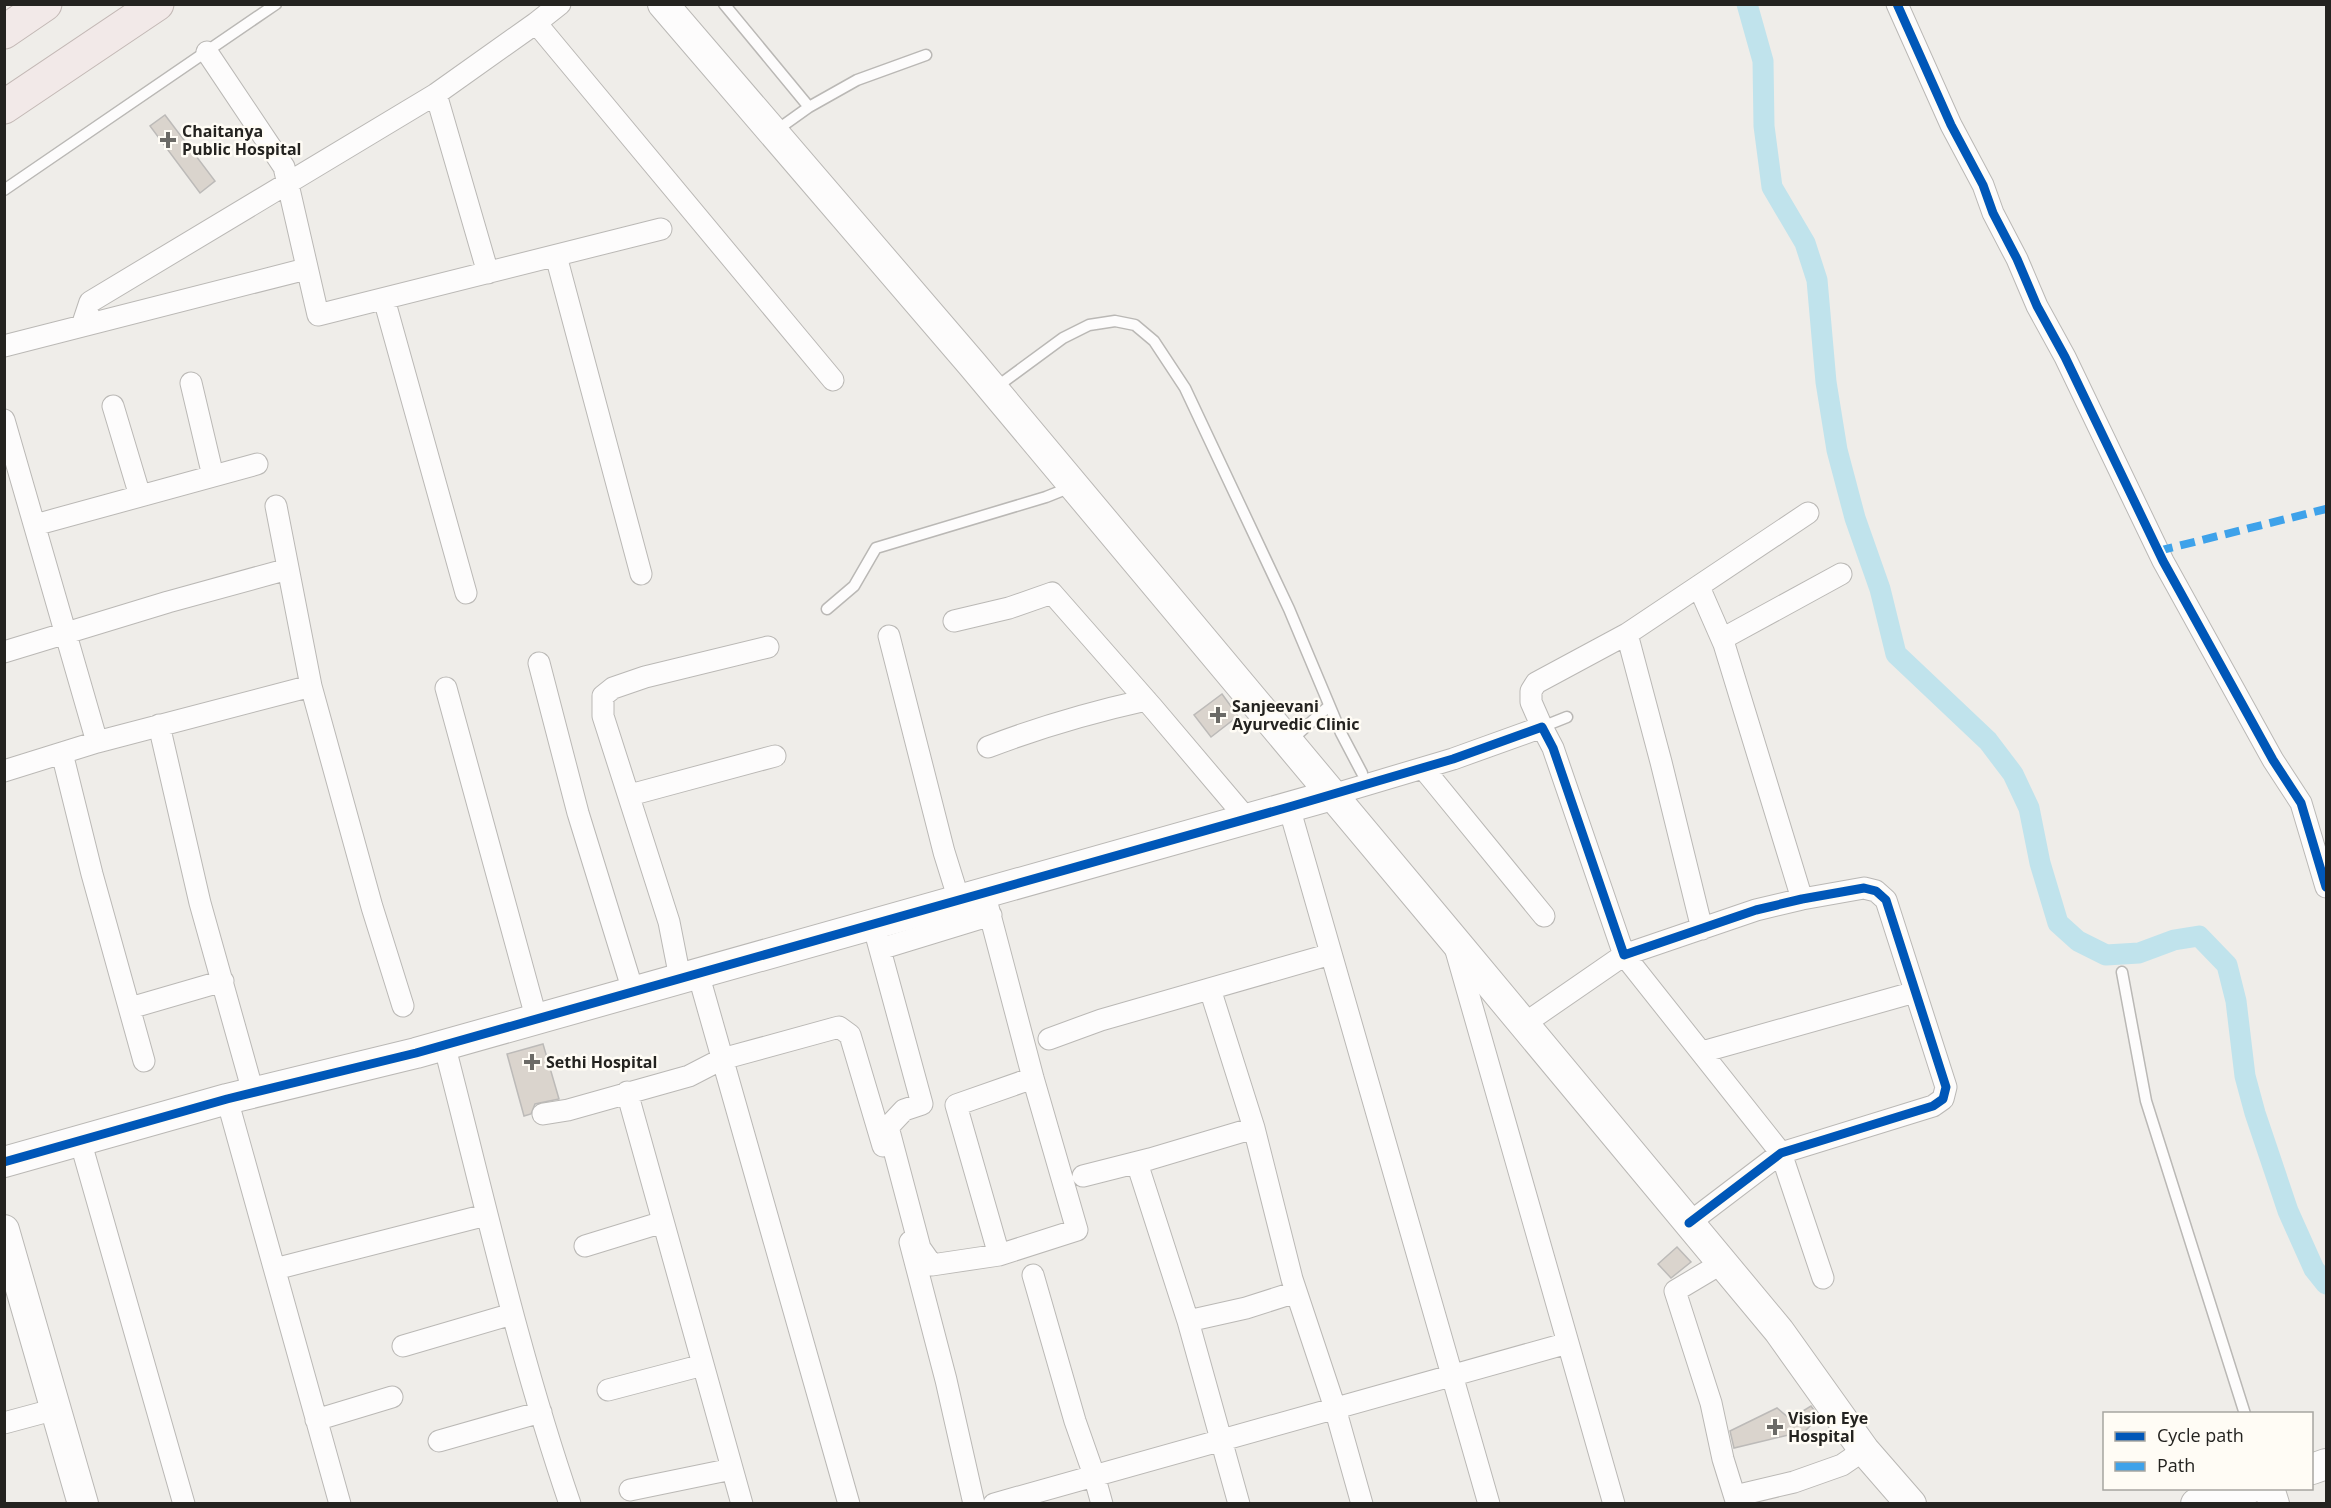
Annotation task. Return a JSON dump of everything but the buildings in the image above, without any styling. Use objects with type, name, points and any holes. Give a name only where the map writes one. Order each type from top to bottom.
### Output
[{"type":"highway","points":[[4,32],[45,4]]},
{"type":"highway","points":[[4,107],[157,4]]},
{"type":"street","points":[[82,326],[90,302],[436,94],[560,4]]},
{"type":"street","points":[[663,4],[993,389],[1524,1024],[1779,1331],[1864,1449],[1911,1503]]},
{"type":"street","points":[[1897,4],[1951,125],[1983,185],[1993,213],[2037,306],[2065,357],[2163,561],[2273,760],[2301,803],[2326,887]]},
{"type":"street","points":[[536,23],[833,380]]},
{"type":"street","points":[[207,52],[284,167],[318,315],[662,229]]},
{"type":"street","points":[[436,94],[488,273]]},
{"type":"street","points":[[556,256],[641,574]]},
{"type":"street","points":[[4,346],[306,269]]},
{"type":"street","points":[[384,299],[466,593]]},
{"type":"street","points":[[191,383],[213,476]]},
{"type":"street","points":[[113,406],[140,496]]},
{"type":"street","points":[[4,420],[97,742]]},
{"type":"street","points":[[35,525],[257,464]]},
{"type":"street","points":[[276,506],[311,686],[402,1006]]},
{"type":"street","points":[[1808,513],[1627,634],[1536,683],[1531,691],[1531,702],[1552,748],[1624,955],[1781,1153],[1823,1278]]},
{"type":"street","points":[[4,652],[168,602],[288,569]]},
{"type":"street","points":[[1722,639],[1841,574]]},
{"type":"street","points":[[1699,587],[1722,639],[1802,899]]},
{"type":"street","points":[[954,621],[1009,608],[1052,593],[1247,819]]},
{"type":"street","points":[[1627,634],[1702,928]]},
{"type":"street","points":[[889,636],[944,852],[982,907],[1034,1078],[1077,1230],[999,1255],[932,1265],[920,1248],[888,1126],[904,1110],[922,1104],[956,1105],[1034,1078]]},
{"type":"street","points":[[768,647],[645,677],[613,688],[603,696],[603,716],[669,922],[722,1059],[849,1503]]},
{"type":"street","points":[[539,663],[578,813],[633,992]]},
{"type":"street","points":[[4,771],[97,742],[311,686]]},
{"type":"street","points":[[446,688],[536,1017]]},
{"type":"street","points":[[988,747],[1096,711],[1146,700]]},
{"type":"street","points":[[159,725],[200,903],[223,981],[240,1096],[275,1269],[340,1503]]},
{"type":"street","points":[[4,1162],[240,1096],[444,1044],[689,976],[878,942],[1247,819],[1423,768],[1542,727]]},
{"type":"street","points":[[62,753],[92,874],[144,1060]]},
{"type":"street","points":[[630,795],[774,756]]},
{"type":"street","points":[[1423,768],[1544,916]]},
{"type":"street","points":[[1289,807],[1488,1503]]},
{"type":"street","points":[[1524,1024],[1624,955],[1702,928],[1756,910],[1864,888],[1876,891],[1886,900],[1946,1087],[1943,1099],[1933,1106],[1781,1153],[1689,1223]]},
{"type":"street","points":[[1453,939],[1614,1503]]},
{"type":"street","points":[[878,942],[922,1104]]},
{"type":"street","points":[[1049,1039],[1101,1020],[1331,954]]},
{"type":"street","points":[[130,1008],[223,981]]},
{"type":"street","points":[[1210,989],[1254,1128],[1296,1292],[1335,1408],[1362,1503]]},
{"type":"street","points":[[1702,1052],[1915,992]]},
{"type":"street","points":[[543,1114],[568,1110],[689,1076],[722,1059],[839,1027],[850,1035],[866,1094],[897,1190],[946,1380],[974,1503]]},
{"type":"street","points":[[444,1044],[512,1314],[570,1503]]},
{"type":"street","points":[[627,1092],[742,1503]]},
{"type":"street","points":[[956,1105],[999,1255]]},
{"type":"street","points":[[1083,1176],[1137,1163],[1254,1128]]},
{"type":"street","points":[[80,1140],[184,1503]]},
{"type":"street","points":[[1137,1163],[1188,1321],[1239,1503]]},
{"type":"street","points":[[275,1269],[486,1215]]},
{"type":"street","points":[[585,1246],[663,1222]]},
{"type":"street","points":[[4,1230],[15,1301],[56,1409],[83,1503]]},
{"type":"street","points":[[1722,1263],[1675,1292],[1711,1403],[1723,1459],[1736,1500],[1842,1465],[1864,1449]]},
{"type":"street","points":[[1033,1275],[1075,1420],[1102,1503]]},
{"type":"street","points":[[1188,1321],[1246,1308],[1296,1292]]},
{"type":"street","points":[[403,1346],[512,1314]]},
{"type":"street","points":[[994,1503],[1568,1343]]},
{"type":"street","points":[[608,1390],[703,1365]]},
{"type":"street","points":[[316,1420],[392,1396]]},
{"type":"street","points":[[4,1423],[56,1409]]},
{"type":"street","points":[[439,1441],[541,1412]]},
{"type":"street","points":[[630,1490],[732,1469]]},
{"type":"street","points":[[2196,1503],[2243,1490]]},
{"type":"lane","points":[[4,190],[276,4]]},
{"type":"lane","points":[[724,4],[809,107]]},
{"type":"lane","points":[[773,132],[809,107],[857,80],[926,55]]},
{"type":"lane","points":[[993,389],[1064,338],[1089,325],[1116,321],[1135,325],[1154,341],[1185,388],[1289,609],[1329,706],[1362,773]]},
{"type":"lane","points":[[827,609],[854,586],[876,548],[1046,497],[1074,486]]},
{"type":"lane","points":[[1288,742],[1329,706]]},
{"type":"lane","points":[[1542,727],[1567,717]]},
{"type":"lane","points":[[2122,972],[2146,1101],[2245,1412]]},
{"type":"waterway","points":[[1747,4],[1763,61],[1764,126],[1772,187],[1805,243],[1817,280],[1826,382],[1837,450],[1855,518],[1880,589],[1896,654],[1988,741],[2013,774],[2029,808],[2040,863],[2058,923],[2078,941],[2106,955],[2139,953],[2174,940],[2199,936],[2227,965],[2236,1001],[2245,1076],[2255,1113],[2288,1211],[2314,1269],[2326,1284]]},
{"type":"marked path","points":[[2158,551],[2326,509]]},
{"type":"cycle path","points":[[1897,4],[1951,125],[1983,185],[1993,213],[2017,259],[2037,306],[2065,357],[2163,561],[2273,760],[2301,803],[2326,887]]},
{"type":"cycle path","points":[[4,1162],[227,1099],[416,1053],[1289,807],[1453,759],[1542,727],[1553,748],[1624,955],[1756,910],[1864,888],[1876,891],[1886,900],[1946,1087],[1943,1099],[1933,1106],[1781,1153],[1689,1223]]},
{"type":"place","name":"Chaitanya Public Hospital","points":[[168,140]]},
{"type":"place","name":"Sanjeevani Ayurvedic Clinic","points":[[1218,715]]},
{"type":"place","name":"Sethi Hospital","points":[[532,1062]]},
{"type":"place","name":"Vision Eye Hospital","points":[[1775,1427]]}]
